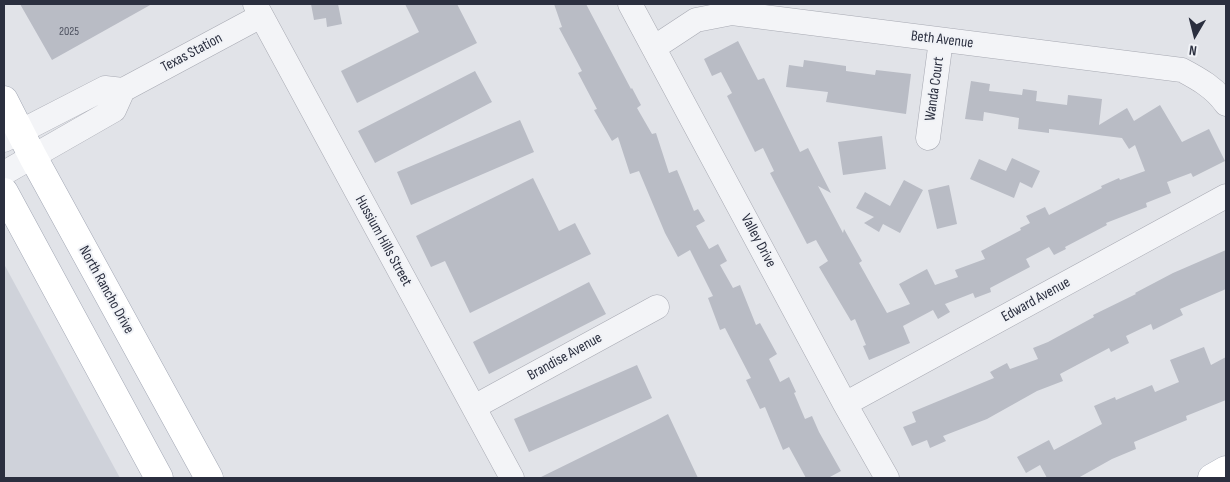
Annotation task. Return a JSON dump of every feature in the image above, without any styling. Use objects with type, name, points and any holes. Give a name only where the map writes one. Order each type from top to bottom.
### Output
[{"type":"main road","name":"North Rancho Drive","points":[[4,100],[12,136],[33,157],[209,478]]},
{"type":"main road","points":[[4,192],[159,478]]},
{"type":"main road","points":[[1212,478],[1226,470]]},
{"type":"street","name":"Valley Drive","points":[[630,4],[655,47],[845,404],[887,478]]},
{"type":"street","name":"Texas Station","points":[[12,136],[105,88],[123,90],[258,10]]},
{"type":"street","name":"Hussium Hills Street","points":[[258,10],[512,478]]},
{"type":"street","name":"Beth Avenue","points":[[655,47],[696,20],[732,13],[1182,70],[1204,82],[1226,104]]},
{"type":"street","name":"Wanda Court","points":[[928,138],[941,40]]},
{"type":"street","points":[[4,173],[114,110],[123,90]]},
{"type":"street","name":"Edward Avenue","points":[[845,404],[1226,196]]},
{"type":"street","name":"Brandise Avenue","points":[[474,407],[656,307]]},
{"type":"shaded area","points":[[4,264],[120,478],[4,478]]},
{"type":"building","points":[[20,4],[152,4],[52,60]]},
{"type":"building","points":[[311,4],[338,4],[342,24],[327,27],[326,18],[314,20]]},
{"type":"building","points":[[405,4],[457,4],[477,43],[357,103],[341,71],[419,32]]},
{"type":"building","points":[[554,4],[586,4],[641,105],[637,108],[652,134],[656,133],[669,173],[677,170],[694,211],[698,209],[705,221],[696,226],[709,249],[718,244],[727,261],[720,265],[733,288],[740,285],[756,325],[760,323],[777,354],[769,359],[780,382],[789,377],[805,419],[812,416],[841,471],[828,478],[806,478],[789,447],[783,450],[765,407],[760,409],[746,380],[751,378],[725,328],[720,330],[708,298],[713,296],[690,250],[678,257],[665,233],[639,171],[630,174],[618,137],[612,141],[594,110],[597,109],[578,73],[582,71],[559,28],[562,27]]},
{"type":"building","points":[[738,41],[758,80],[764,78],[800,152],[808,148],[831,193],[818,186],[843,233],[844,229],[862,261],[859,263],[887,313],[910,304],[899,284],[927,269],[935,285],[958,277],[955,270],[985,259],[981,251],[1021,230],[1020,228],[1030,223],[1026,216],[1045,207],[1049,215],[1102,188],[1101,186],[1119,178],[1120,180],[1145,171],[1135,145],[1129,149],[1122,138],[1049,129],[1049,133],[1018,129],[1019,118],[984,112],[983,121],[965,119],[971,81],[990,84],[989,91],[1022,95],[1023,89],[1037,91],[1036,101],[1067,105],[1068,95],[1102,99],[1099,125],[1127,108],[1134,121],[1160,105],[1182,142],[1209,129],[1225,161],[1193,177],[1191,173],[1167,182],[1171,193],[1146,203],[1147,207],[1106,223],[1107,225],[1065,247],[1066,249],[1054,255],[1049,247],[1026,259],[1030,267],[990,288],[991,292],[975,298],[973,293],[945,304],[950,312],[938,319],[933,310],[903,326],[910,343],[869,360],[863,346],[866,345],[855,319],[851,321],[819,267],[828,261],[816,240],[807,244],[770,173],[774,171],[763,148],[755,152],[727,96],[732,93],[721,72],[712,76],[704,59]]},
{"type":"building","points":[[804,60],[846,66],[846,71],[875,75],[876,70],[911,74],[906,114],[826,102],[828,92],[786,87],[789,65],[803,67]]},
{"type":"building","points":[[475,71],[492,102],[375,163],[358,131]]},
{"type":"building","points":[[520,120],[534,152],[411,205],[397,172]]},
{"type":"building","points":[[882,136],[886,169],[843,175],[838,142]]},
{"type":"building","points":[[1012,158],[1040,171],[1032,188],[1020,182],[1014,198],[970,179],[979,159],[1006,171]]},
{"type":"building","points":[[533,178],[559,231],[575,223],[591,254],[470,313],[445,261],[431,267],[416,236]]},
{"type":"building","points":[[904,180],[923,190],[900,233],[883,224],[879,232],[864,223],[874,217],[856,208],[865,192],[890,206]]},
{"type":"building","points":[[949,185],[957,224],[937,229],[928,190]]},
{"type":"building","points":[[1226,250],[1226,289],[1180,309],[1183,315],[1153,330],[1151,324],[1126,336],[1129,343],[1111,352],[1109,348],[1060,374],[1063,381],[1037,391],[987,419],[943,436],[946,441],[930,448],[927,440],[912,446],[903,427],[916,422],[912,412],[994,378],[990,372],[1007,363],[1010,369],[1038,359],[1033,348],[1048,342],[1094,317],[1093,315],[1173,273]]},
{"type":"building","points":[[589,282],[606,314],[489,374],[473,342]]},
{"type":"building","points":[[1204,347],[1211,365],[1226,357],[1226,400],[1186,416],[1187,420],[1134,442],[1136,449],[1112,459],[1078,478],[1047,478],[1040,465],[1026,473],[1017,457],[1049,440],[1054,450],[1102,424],[1094,406],[1115,397],[1116,400],[1152,385],[1155,392],[1179,382],[1170,360]]},
{"type":"building","points":[[637,365],[652,398],[529,452],[514,419]]},
{"type":"building","points":[[668,414],[698,478],[539,478],[655,421]]}]
